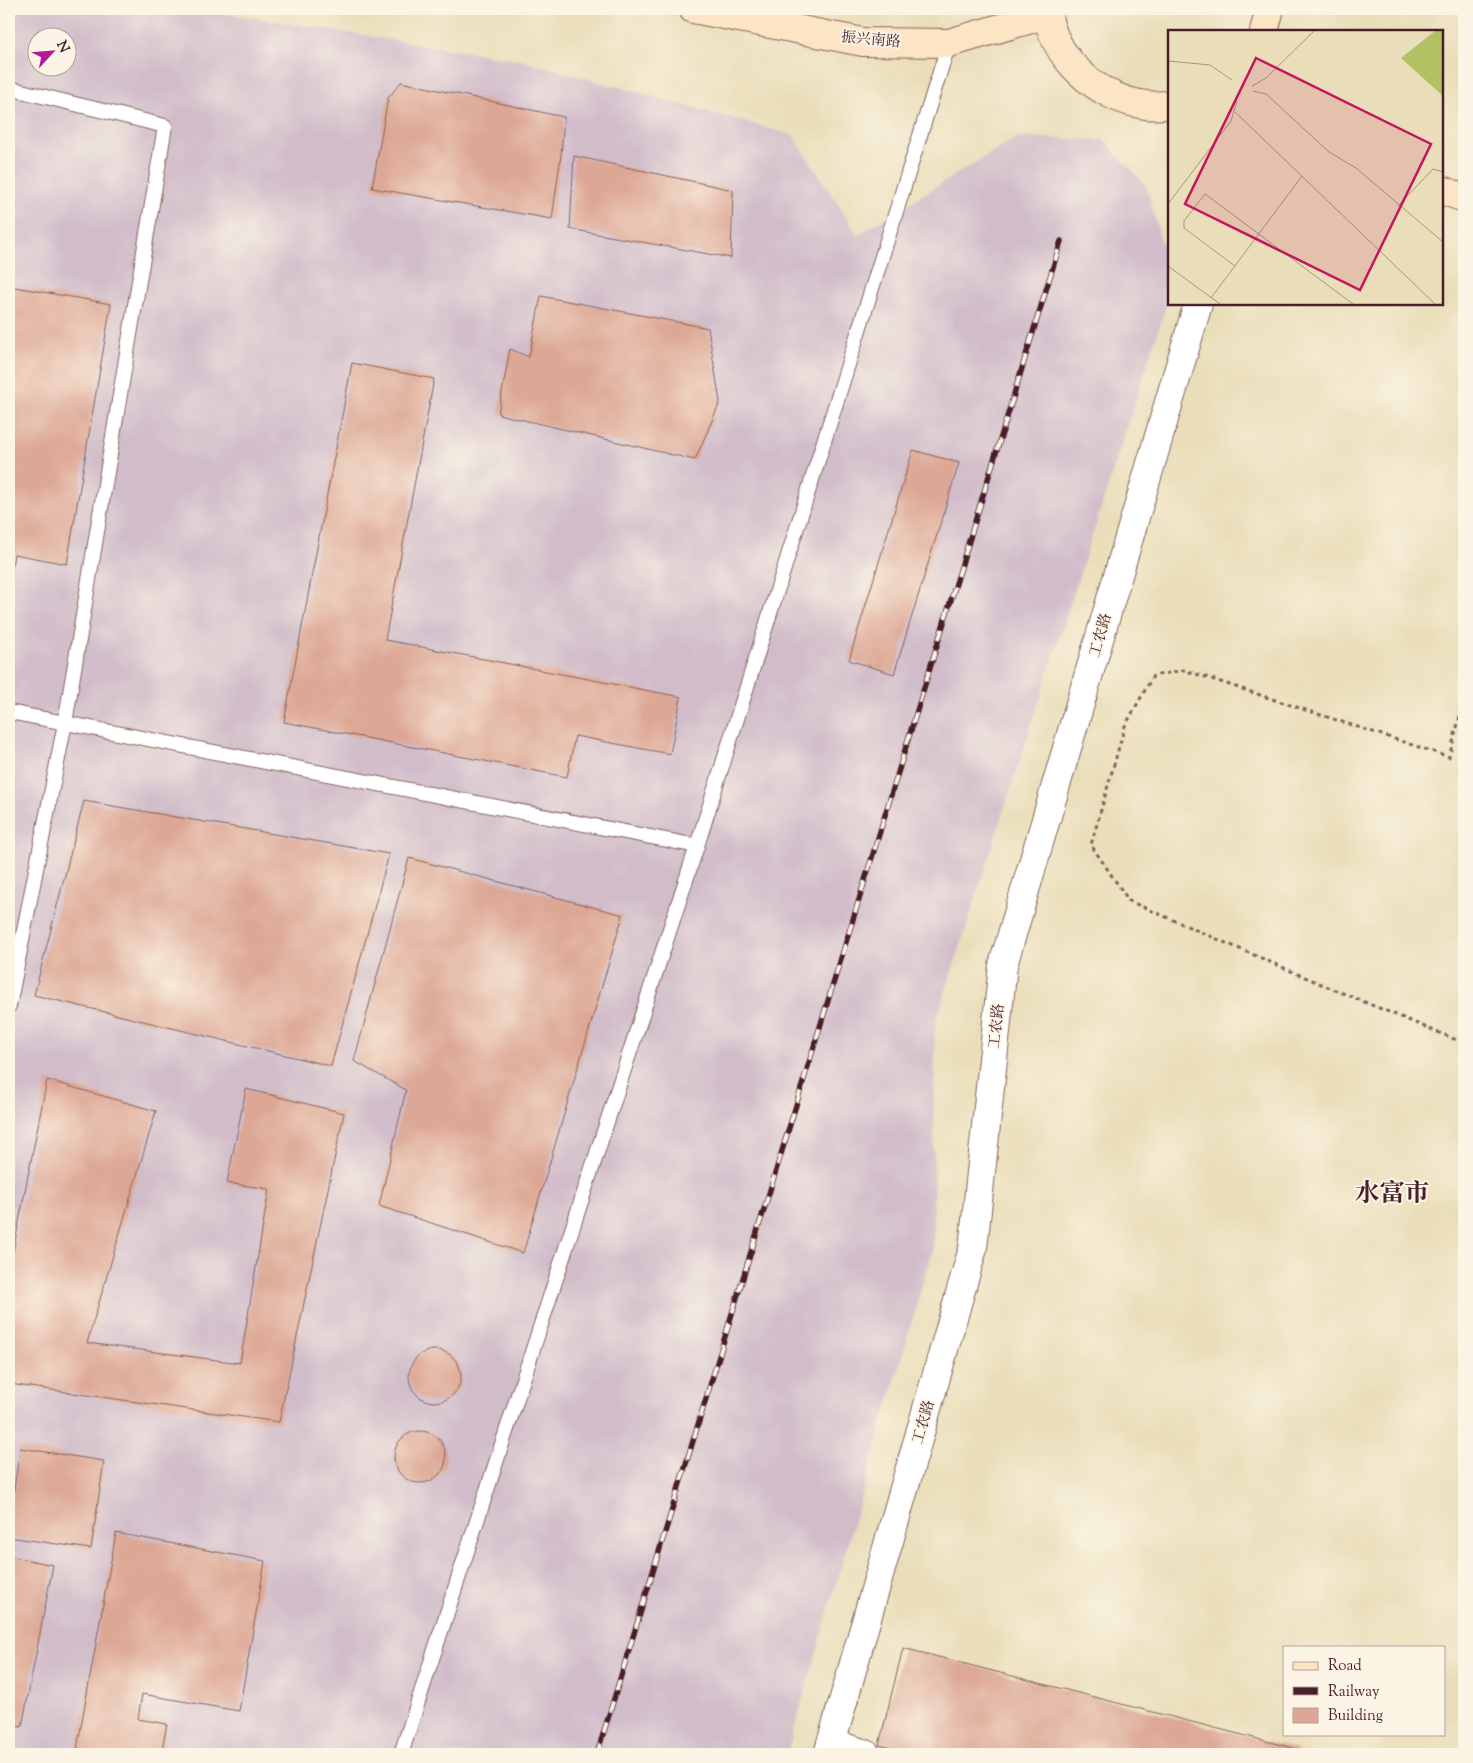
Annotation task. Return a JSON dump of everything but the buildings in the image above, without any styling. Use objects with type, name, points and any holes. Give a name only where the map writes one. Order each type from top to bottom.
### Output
[{"type":"main road","name":"振兴南路","points":[[693,9],[863,42],[949,43],[1048,12]]},
{"type":"main road","points":[[1264,30],[1270,9]]},
{"type":"main road","points":[[1048,12],[1055,37],[1066,58],[1082,76],[1102,90],[1123,99],[1146,105],[1168,105]]},
{"type":"main road","points":[[1443,190],[1464,198]]},
{"type":"street","name":"工农路","points":[[830,1749],[973,1248],[1003,965],[1198,305]]},
{"type":"street","points":[[830,1749],[866,1754]]},
{"type":"lane","points":[[401,1754],[697,846],[949,43]]},
{"type":"lane","points":[[9,88],[165,126],[65,723],[9,1006]]},
{"type":"lane","points":[[9,712],[697,846]]},
{"type":"path","points":[[1464,701],[1449,757],[1184,670],[1153,676],[1125,726],[1090,845],[1130,901],[1328,987],[1464,1043]]},
{"type":"shaded area","points":[[9,9],[197,9],[520,60],[793,135],[858,235],[1017,137],[1104,140],[1146,186],[1168,264],[1168,300],[935,1024],[933,1248],[787,1754],[9,1754]]},
{"type":"railway","points":[[597,1754],[1061,241]]},
{"type":"district","name":"水富市","points":[[1392,1192]]}]
